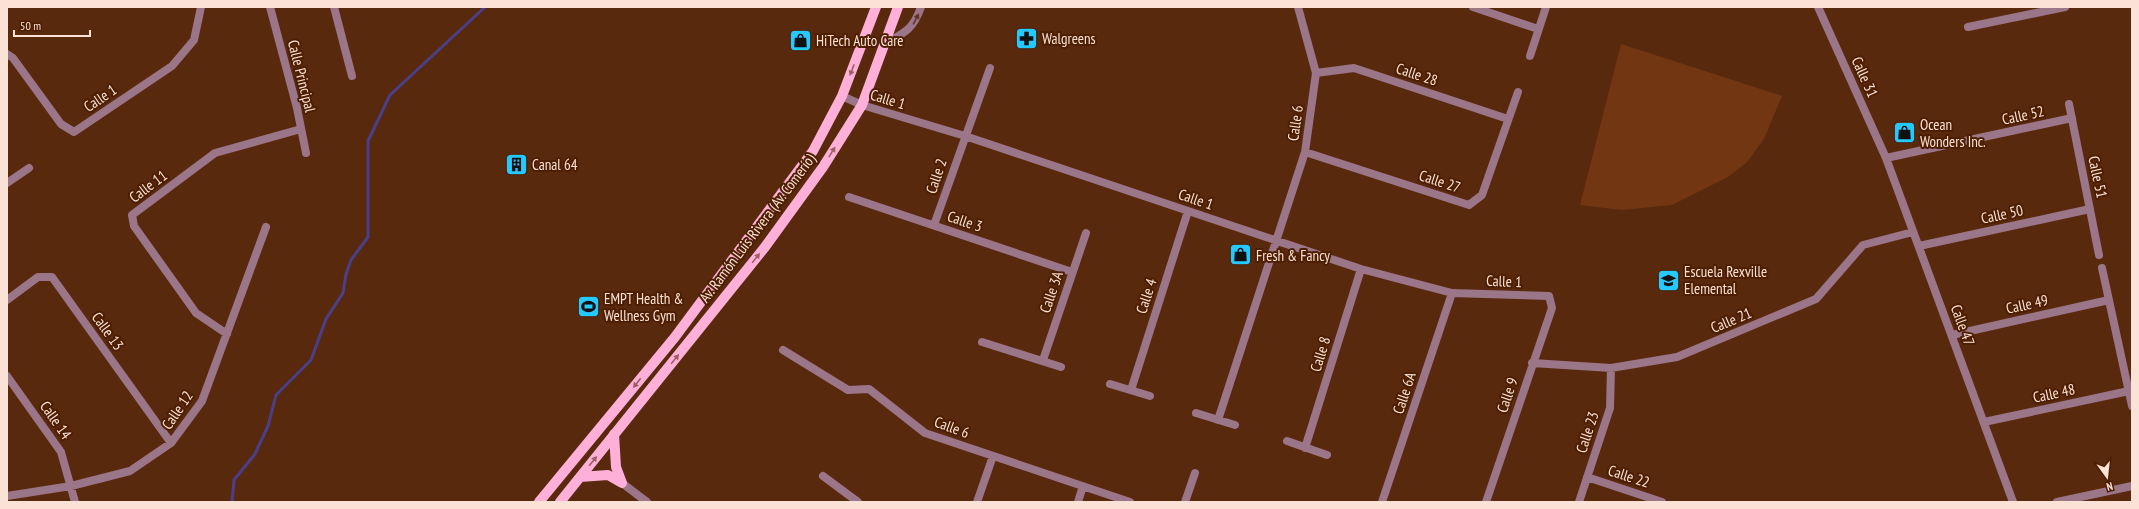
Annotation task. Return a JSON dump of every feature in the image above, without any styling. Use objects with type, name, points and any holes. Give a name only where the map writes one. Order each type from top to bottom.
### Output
[{"type":"main road","name":"Av. Ramón Luis Rivera (Av. Comerío)","points":[[539,502],[675,337],[813,151],[842,96],[876,7]]},
{"type":"main road","name":"Av. Ramón Luis Rivera (Av. Comerío)","points":[[560,502],[765,247],[823,167],[862,105],[898,7]]},
{"type":"main road","points":[[614,434],[616,467],[622,483]]},
{"type":"main road","points":[[580,477],[608,475],[622,483]]},
{"type":"street","name":"Calle 1","points":[[7,54],[13,58],[61,124],[74,132],[172,66],[194,40],[201,7]]},
{"type":"street","name":"Calle Principal","points":[[270,7],[306,153]]},
{"type":"street","points":[[334,7],[352,76]]},
{"type":"street","points":[[884,44],[909,31],[917,20],[921,7]]},
{"type":"street","name":"Calle 6","points":[[1275,240],[1305,152],[1316,73],[1298,7]]},
{"type":"street","points":[[1473,7],[1538,29]]},
{"type":"street","points":[[1530,56],[1546,7]]},
{"type":"street","name":"Calle 31","points":[[1818,7],[1886,158]]},
{"type":"street","points":[[1968,27],[2049,9],[2065,7]]},
{"type":"street","name":"Calle 2","points":[[934,225],[990,68]]},
{"type":"street","name":"Calle 28","points":[[1316,73],[1354,68],[1508,119]]},
{"type":"street","name":"Calle 27","points":[[1305,152],[1469,205],[1482,195],[1518,92]]},
{"type":"street","name":"Calle 1","points":[[842,96],[862,105],[965,136],[1361,270],[1452,293],[1549,296]]},
{"type":"street","name":"Calle 51","points":[[2069,104],[2099,255]]},
{"type":"street","name":"Calle 52","points":[[1886,158],[2072,118]]},
{"type":"street","name":"Calle 11","points":[[227,334],[196,313],[134,226],[132,215],[215,153],[301,129]]},
{"type":"street","name":"Calle 47","points":[[1886,158],[2013,502]]},
{"type":"street","points":[[7,183],[29,168]]},
{"type":"street","name":"Calle 3","points":[[849,197],[1072,272]]},
{"type":"street","name":"Calle 50","points":[[1919,246],[2090,209]]},
{"type":"street","name":"Calle 4","points":[[1132,390],[1188,211]]},
{"type":"street","name":"Calle 12","points":[[7,496],[71,486],[130,471],[171,443],[202,402],[266,228]]},
{"type":"street","name":"Calle 21","points":[[1532,363],[1611,368],[1677,357],[1816,299],[1863,245],[1913,232]]},
{"type":"street","name":"Calle 3A","points":[[1042,360],[1086,233]]},
{"type":"street","points":[[1218,420],[1275,240]]},
{"type":"street","points":[[2102,268],[2132,406]]},
{"type":"street","name":"Calle 8","points":[[1305,448],[1361,270]]},
{"type":"street","name":"Calle 13","points":[[7,300],[38,277],[52,278],[171,443]]},
{"type":"street","name":"Calle 6A","points":[[1382,502],[1452,293]]},
{"type":"street","name":"Calle 9","points":[[1486,502],[1532,363],[1552,308],[1549,296]]},
{"type":"street","name":"Calle 49","points":[[1952,335],[2109,300]]},
{"type":"street","points":[[982,342],[1062,367]]},
{"type":"street","name":"Calle 6","points":[[783,350],[848,390],[869,390],[925,433],[1130,502]]},
{"type":"street","name":"Calle 23","points":[[1579,502],[1610,408],[1611,368]]},
{"type":"street","name":"Calle 14","points":[[7,376],[61,452],[75,502]]},
{"type":"street","points":[[1110,384],[1150,396]]},
{"type":"street","name":"Calle 48","points":[[1984,422],[2129,391]]},
{"type":"street","points":[[1196,413],[1235,425]]},
{"type":"street","points":[[1287,441],[1327,455]]},
{"type":"street","points":[[978,502],[993,456]]},
{"type":"street","points":[[1185,502],[1195,473]]},
{"type":"street","points":[[823,476],[858,502]]},
{"type":"street","name":"Calle 22","points":[[1587,477],[1662,502]]},
{"type":"street","points":[[622,483],[647,502]]},
{"type":"street","points":[[1078,502],[1083,486]]},
{"type":"street","points":[[2057,502],[2132,486]]},
{"type":"shaded area","points":[[1621,44],[1782,96],[1764,139],[1747,162],[1728,177],[1672,205],[1622,210],[1580,205]]},
{"type":"waterway","points":[[232,502],[234,480],[255,454],[268,426],[276,395],[311,360],[326,319],[343,293],[346,274],[351,260],[368,237],[368,141],[390,95],[485,7]]},
{"type":"place","name":"Walgreens","points":[[1026,38]]},
{"type":"place","name":"HiTech Auto Care","points":[[800,40]]},
{"type":"place","name":"Ocean Wonders Inc.","points":[[1905,133]]},
{"type":"place","name":"Canal 64","points":[[516,164]]},
{"type":"place","name":"Fresh & Fancy","points":[[1240,255]]},
{"type":"place","name":"Escuela Rexville Elemental","points":[[1669,280]]},
{"type":"place","name":"EMPT Health & Wellness Gym","points":[[589,307]]}]
